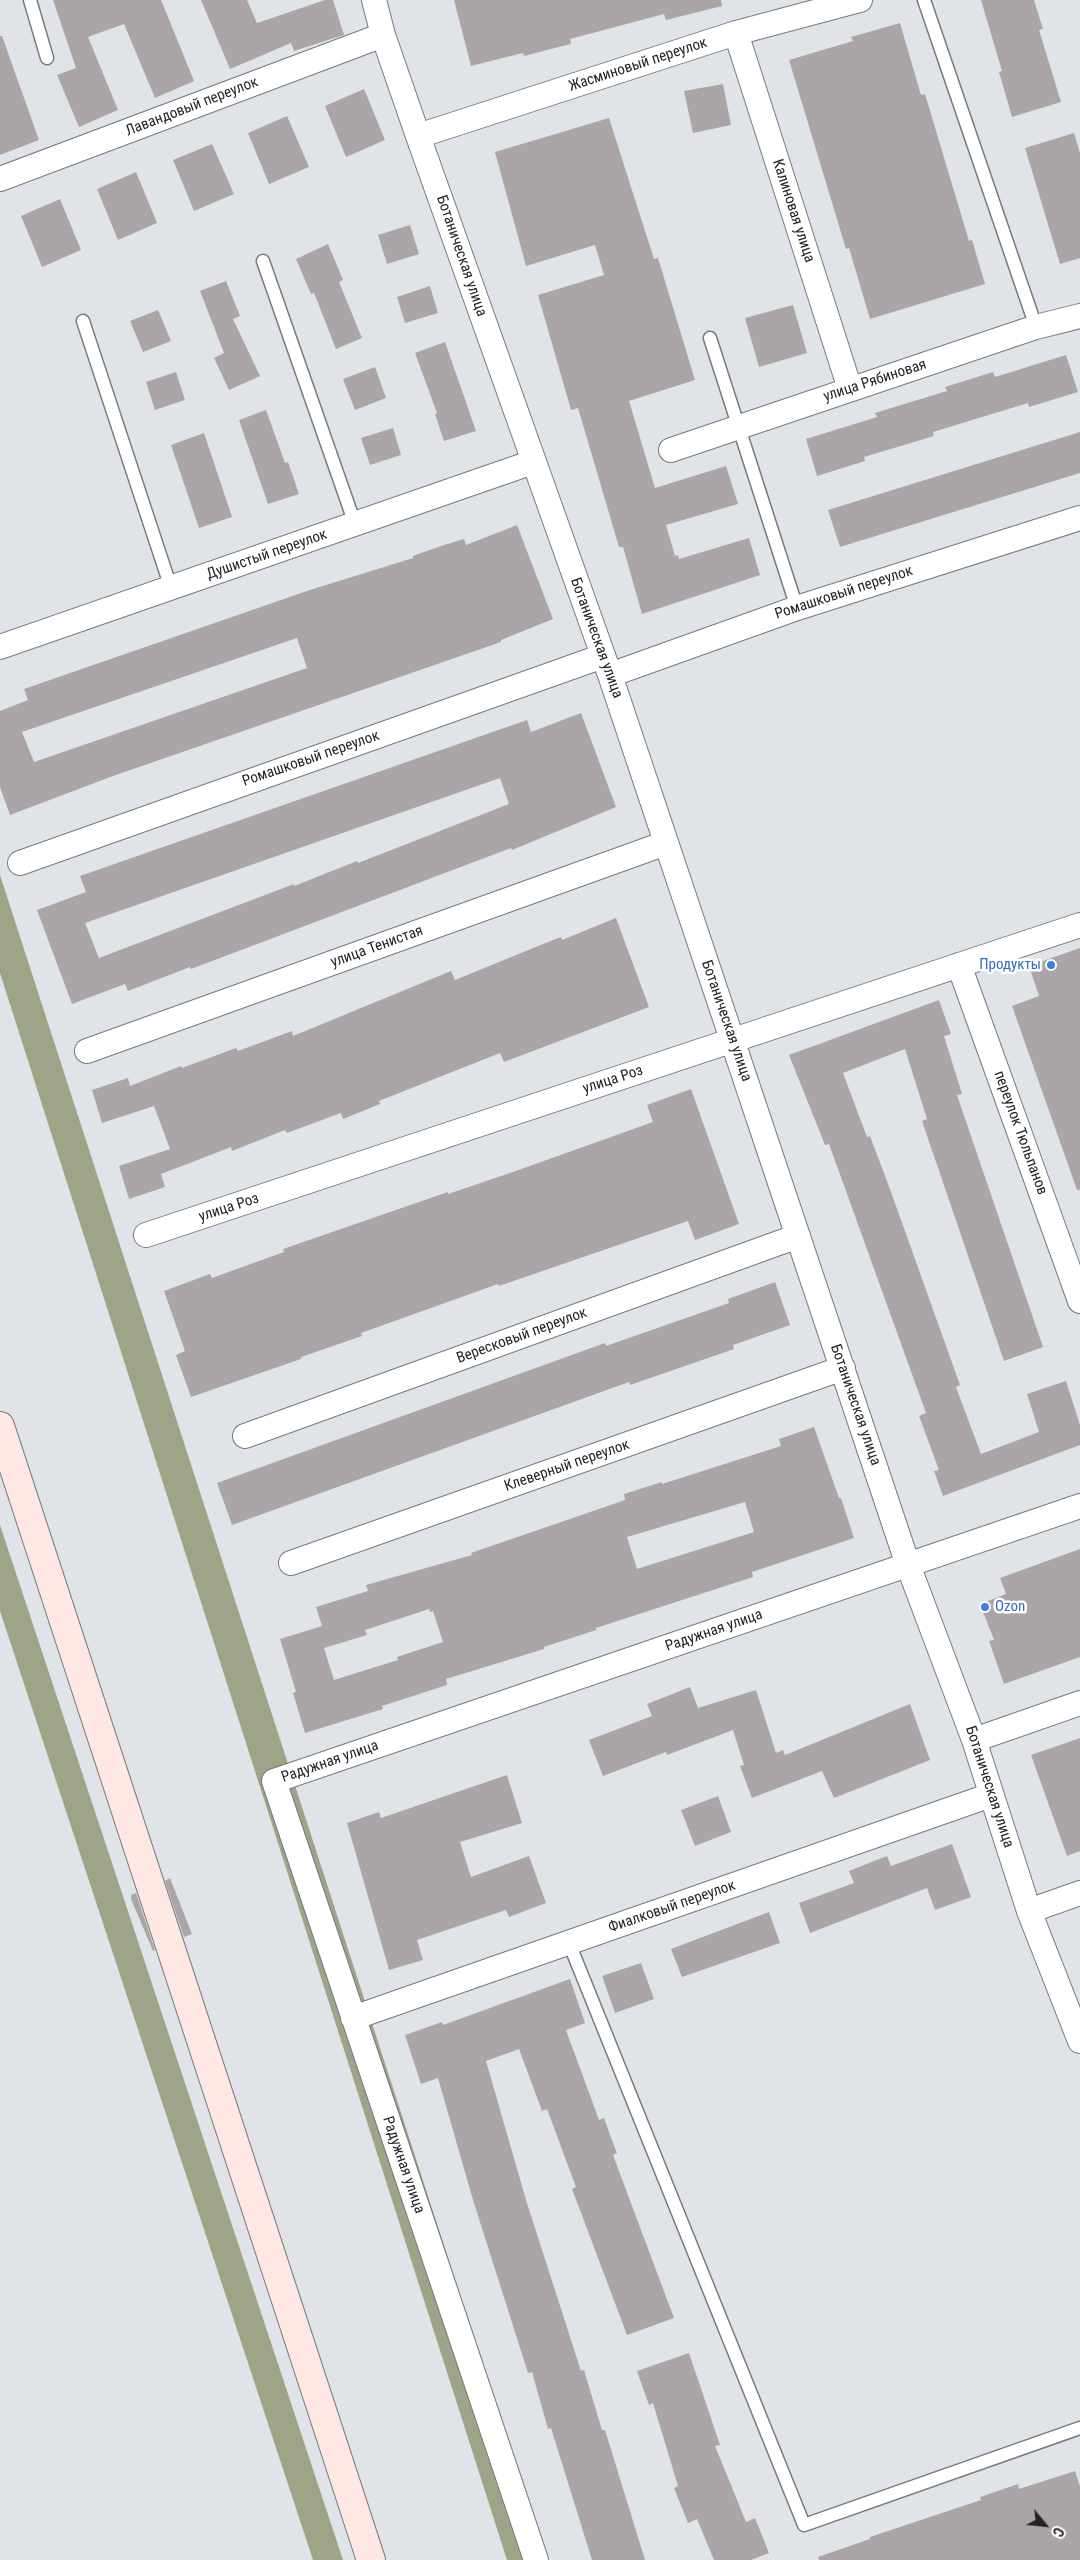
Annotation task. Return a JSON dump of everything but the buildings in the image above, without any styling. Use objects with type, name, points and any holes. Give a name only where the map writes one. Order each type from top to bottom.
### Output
[{"type":"street","name":"Ботаническая улица","points":[[374,0],[383,35],[418,136],[606,665],[908,1565],[974,1740],[1029,1911],[1080,2042]]},
{"type":"street","name":"Жасминовый переулок","points":[[418,136],[736,33],[860,0]]},
{"type":"street","name":"Калиновая улица","points":[[736,33],[850,389]]},
{"type":"street","name":"Лавандовый переулок","points":[[0,179],[383,35]]},
{"type":"street","name":"улица Рябиновая","points":[[672,450],[737,426],[1036,328],[1080,316]]},
{"type":"street","name":"Душистый переулок","points":[[0,647],[533,462]]},
{"type":"street","name":"Ромашковый переулок","points":[[20,863],[606,665],[797,608],[1080,518]]},
{"type":"street","name":"улица Тенистая","points":[[87,1051],[666,843]]},
{"type":"street","name":"улица Роз","points":[[146,1235],[1080,925]]},
{"type":"street","name":"переулок Тюльпанов","points":[[959,965],[1080,1300]]},
{"type":"street","name":"Вересковый переулок","points":[[245,1436],[798,1236]]},
{"type":"street","name":"Клеверный переулок","points":[[291,1563],[843,1368]]},
{"type":"street","points":[[0,1426],[371,2560]]},
{"type":"street","name":"Радужная улица","points":[[536,2560],[274,1781],[1080,1506]]},
{"type":"street","points":[[974,1740],[1080,1703]]},
{"type":"street","name":"Фиалковый переулок","points":[[353,2018],[991,1794]]},
{"type":"street","points":[[1029,1911],[1080,1892]]},
{"type":"lane","points":[[30,0],[47,58]]},
{"type":"lane","points":[[924,0],[1036,328]]},
{"type":"lane","points":[[263,261],[355,524]]},
{"type":"lane","points":[[83,321],[171,588]]},
{"type":"lane","points":[[710,338],[797,608]]},
{"type":"lane","points":[[569,1943],[804,2525],[1080,2428]]},
{"type":"green space","points":[[0,875],[546,2560],[507,2560],[0,973]]},
{"type":"green space","points":[[0,1525],[343,2560],[313,2560],[0,1611]]},
{"type":"place","name":"Продукты","points":[[1051,965]]},
{"type":"place","name":"Ozon","points":[[985,1607]]}]
